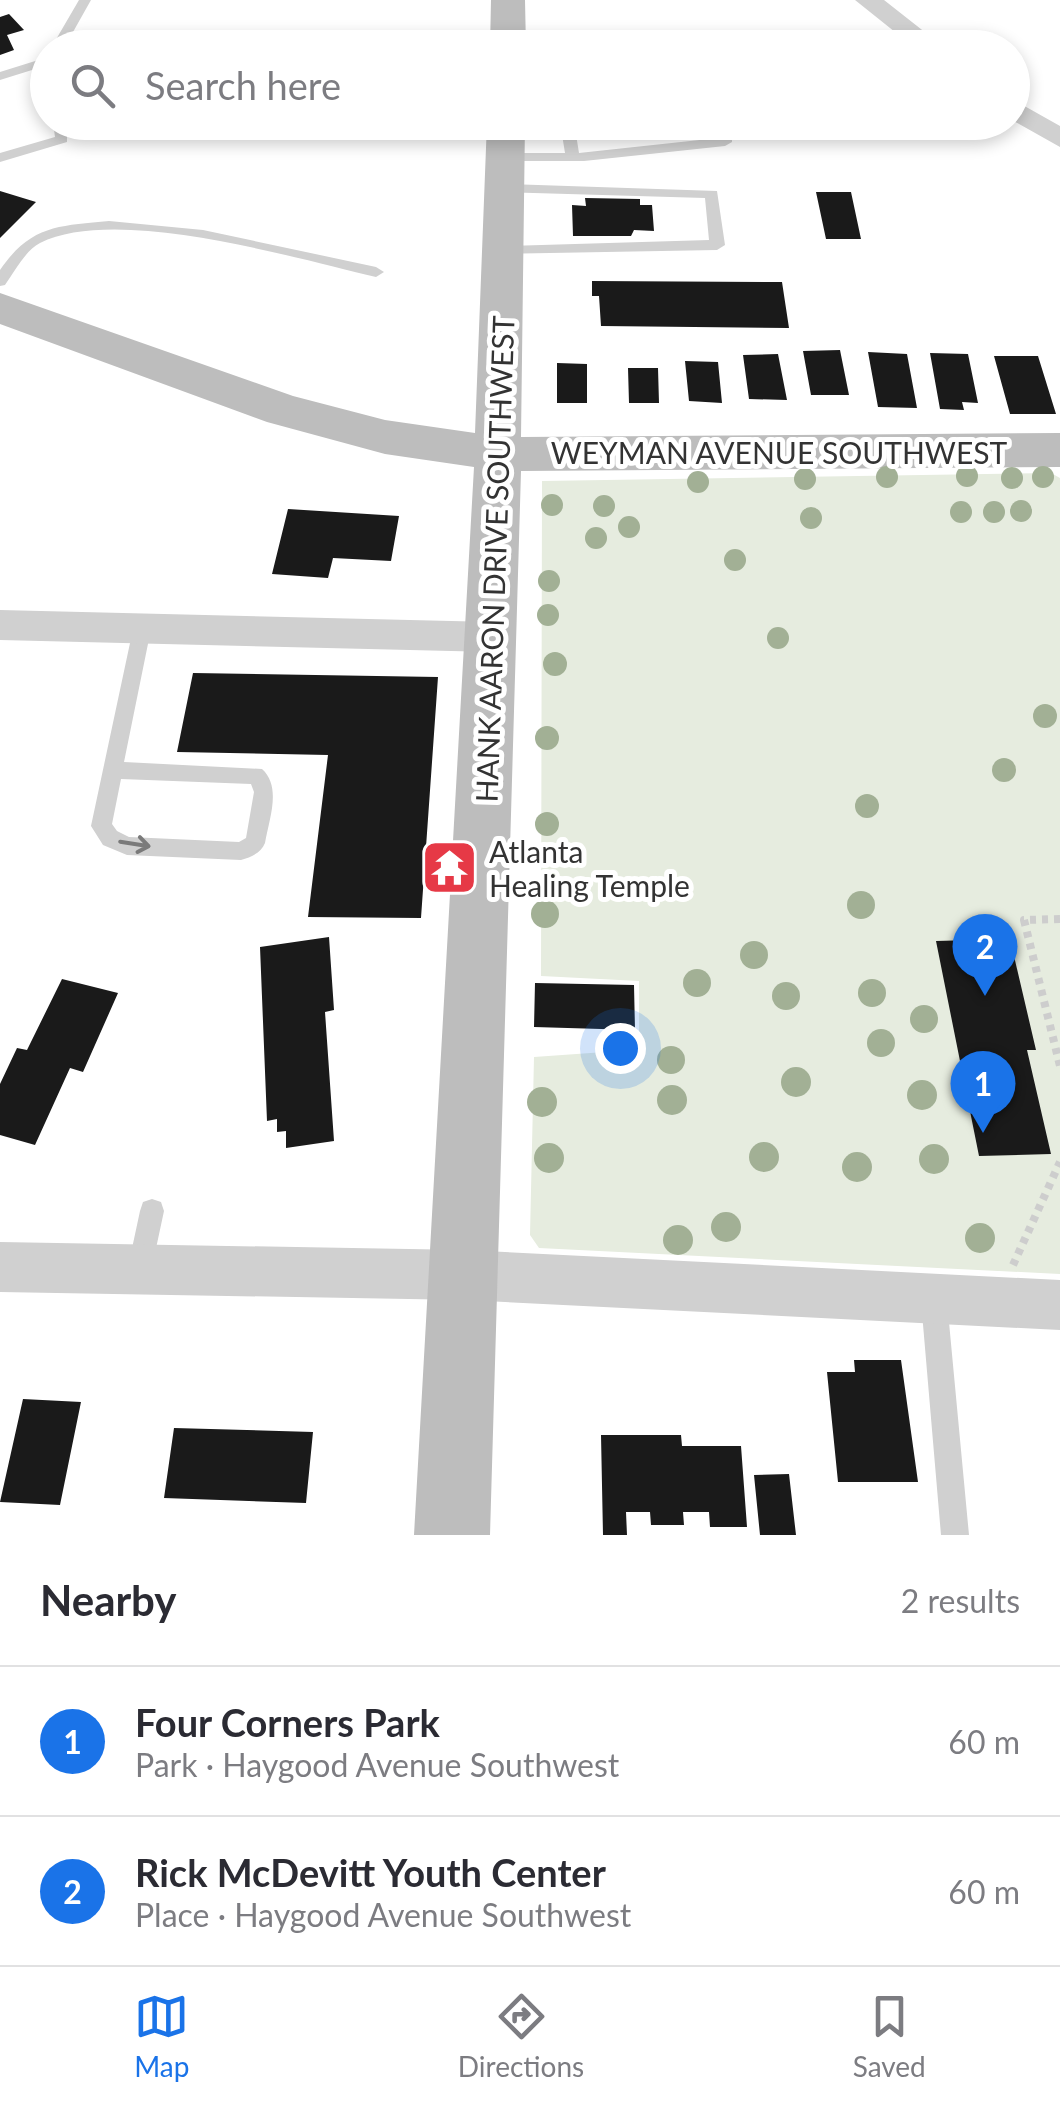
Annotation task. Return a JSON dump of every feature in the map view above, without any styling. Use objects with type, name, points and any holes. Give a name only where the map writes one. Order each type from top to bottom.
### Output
[{"type":"main road","points":[[508,0],[508,30]]},
{"type":"main road","name":"HANK AARON DRIVE SOUTHWEST","points":[[452,1535],[493,637],[506,156]]},
{"type":"main road","name":"WEYMAN AVENUE SOUTHWEST","points":[[0,308],[283,410],[385,437],[498,454],[1060,450]]},
{"type":"street","points":[[868,0],[908,30]]},
{"type":"street","points":[[1030,119],[1060,139]]},
{"type":"street","points":[[0,625],[493,637]]},
{"type":"street","points":[[0,1267],[465,1275],[1060,1305]]},
{"type":"lane","points":[[68,30],[85,0]]},
{"type":"lane","points":[[0,76],[30,67]]},
{"type":"lane","points":[[0,158],[59,140]]},
{"type":"lane","points":[[570,140],[573,157]]},
{"type":"lane","points":[[506,156],[573,157],[725,140]]},
{"type":"lane","points":[[504,251],[718,245],[712,194],[506,156]]},
{"type":"lane","points":[[0,281],[32,241],[87,226],[176,230],[376,272]]},
{"type":"lane","points":[[112,770],[255,775],[262,780],[264,792],[255,844],[242,851],[127,846],[110,838],[101,826],[112,770],[142,629]]},
{"type":"lane","points":[[140,1270],[152,1210]]},
{"type":"lane","points":[[934,1298],[955,1535]]},
{"type":"path","points":[[1060,919],[1024,920],[1060,1066]]},
{"type":"path","points":[[1015,1277],[1012,1258],[1060,1162]]},
{"type":"shaded area","points":[[1051,473],[1060,478],[1060,1274],[539,1248],[530,1235],[534,1057],[619,1051],[639,1031],[639,981],[541,976],[542,481]]},
{"type":"building","points":[[9,14],[24,30],[7,35],[14,50],[0,55],[0,17]]},
{"type":"building","points":[[0,191],[36,202],[0,238]]},
{"type":"building","points":[[816,192],[851,192],[861,239],[826,239]]},
{"type":"building","points":[[585,198],[640,199],[640,205],[652,205],[654,231],[634,230],[631,236],[573,236],[572,205],[586,206]]},
{"type":"building","points":[[592,281],[782,282],[789,328],[601,326],[599,296],[592,296]]},
{"type":"building","points":[[840,350],[849,395],[811,395],[803,351]]},
{"type":"building","points":[[868,352],[907,354],[917,408],[878,407]]},
{"type":"building","points":[[930,353],[968,354],[978,403],[962,402],[964,410],[940,409]]},
{"type":"building","points":[[778,354],[787,400],[749,399],[743,355]]},
{"type":"building","points":[[994,356],[1038,356],[1056,414],[1010,414]]},
{"type":"building","points":[[685,361],[718,362],[722,403],[689,401]]},
{"type":"building","points":[[557,363],[587,364],[587,403],[557,403]]},
{"type":"building","points":[[628,368],[658,368],[659,403],[629,403]]},
{"type":"building","points":[[288,509],[399,516],[391,561],[333,558],[328,578],[272,574]]},
{"type":"building","points":[[193,673],[438,677],[421,918],[308,917],[328,755],[177,752]]},
{"type":"building","points":[[329,937],[334,1010],[325,1012],[334,1141],[286,1148],[286,1131],[277,1132],[277,1119],[267,1121],[260,947]]},
{"type":"building","points":[[1010,939],[1036,1050],[1027,1050],[1051,1154],[979,1156],[936,941]]},
{"type":"building","points":[[62,979],[118,993],[83,1072],[70,1068],[35,1145],[0,1135],[0,1084],[17,1048],[27,1050]]},
{"type":"building","points":[[535,983],[634,985],[635,1030],[534,1027]]},
{"type":"building","points":[[854,1360],[901,1360],[918,1482],[838,1482],[827,1372],[855,1372]]},
{"type":"building","points":[[23,1399],[81,1402],[60,1505],[0,1502]]},
{"type":"building","points":[[174,1428],[313,1432],[306,1503],[164,1498]]},
{"type":"building","points":[[601,1435],[681,1435],[682,1446],[741,1446],[747,1527],[710,1527],[709,1512],[683,1512],[684,1525],[651,1525],[650,1512],[626,1512],[627,1535],[603,1535]]},
{"type":"building","points":[[789,1474],[796,1535],[760,1535],[754,1475]]},
{"type":"place","name":"Atlanta Healing Temple","points":[[450,868]]},
{"type":"place","name":"Rick McDevitt Youth Center","points":[[985,996]]},
{"type":"place","name":"Four Corners Park","points":[[983,1133]]}]
